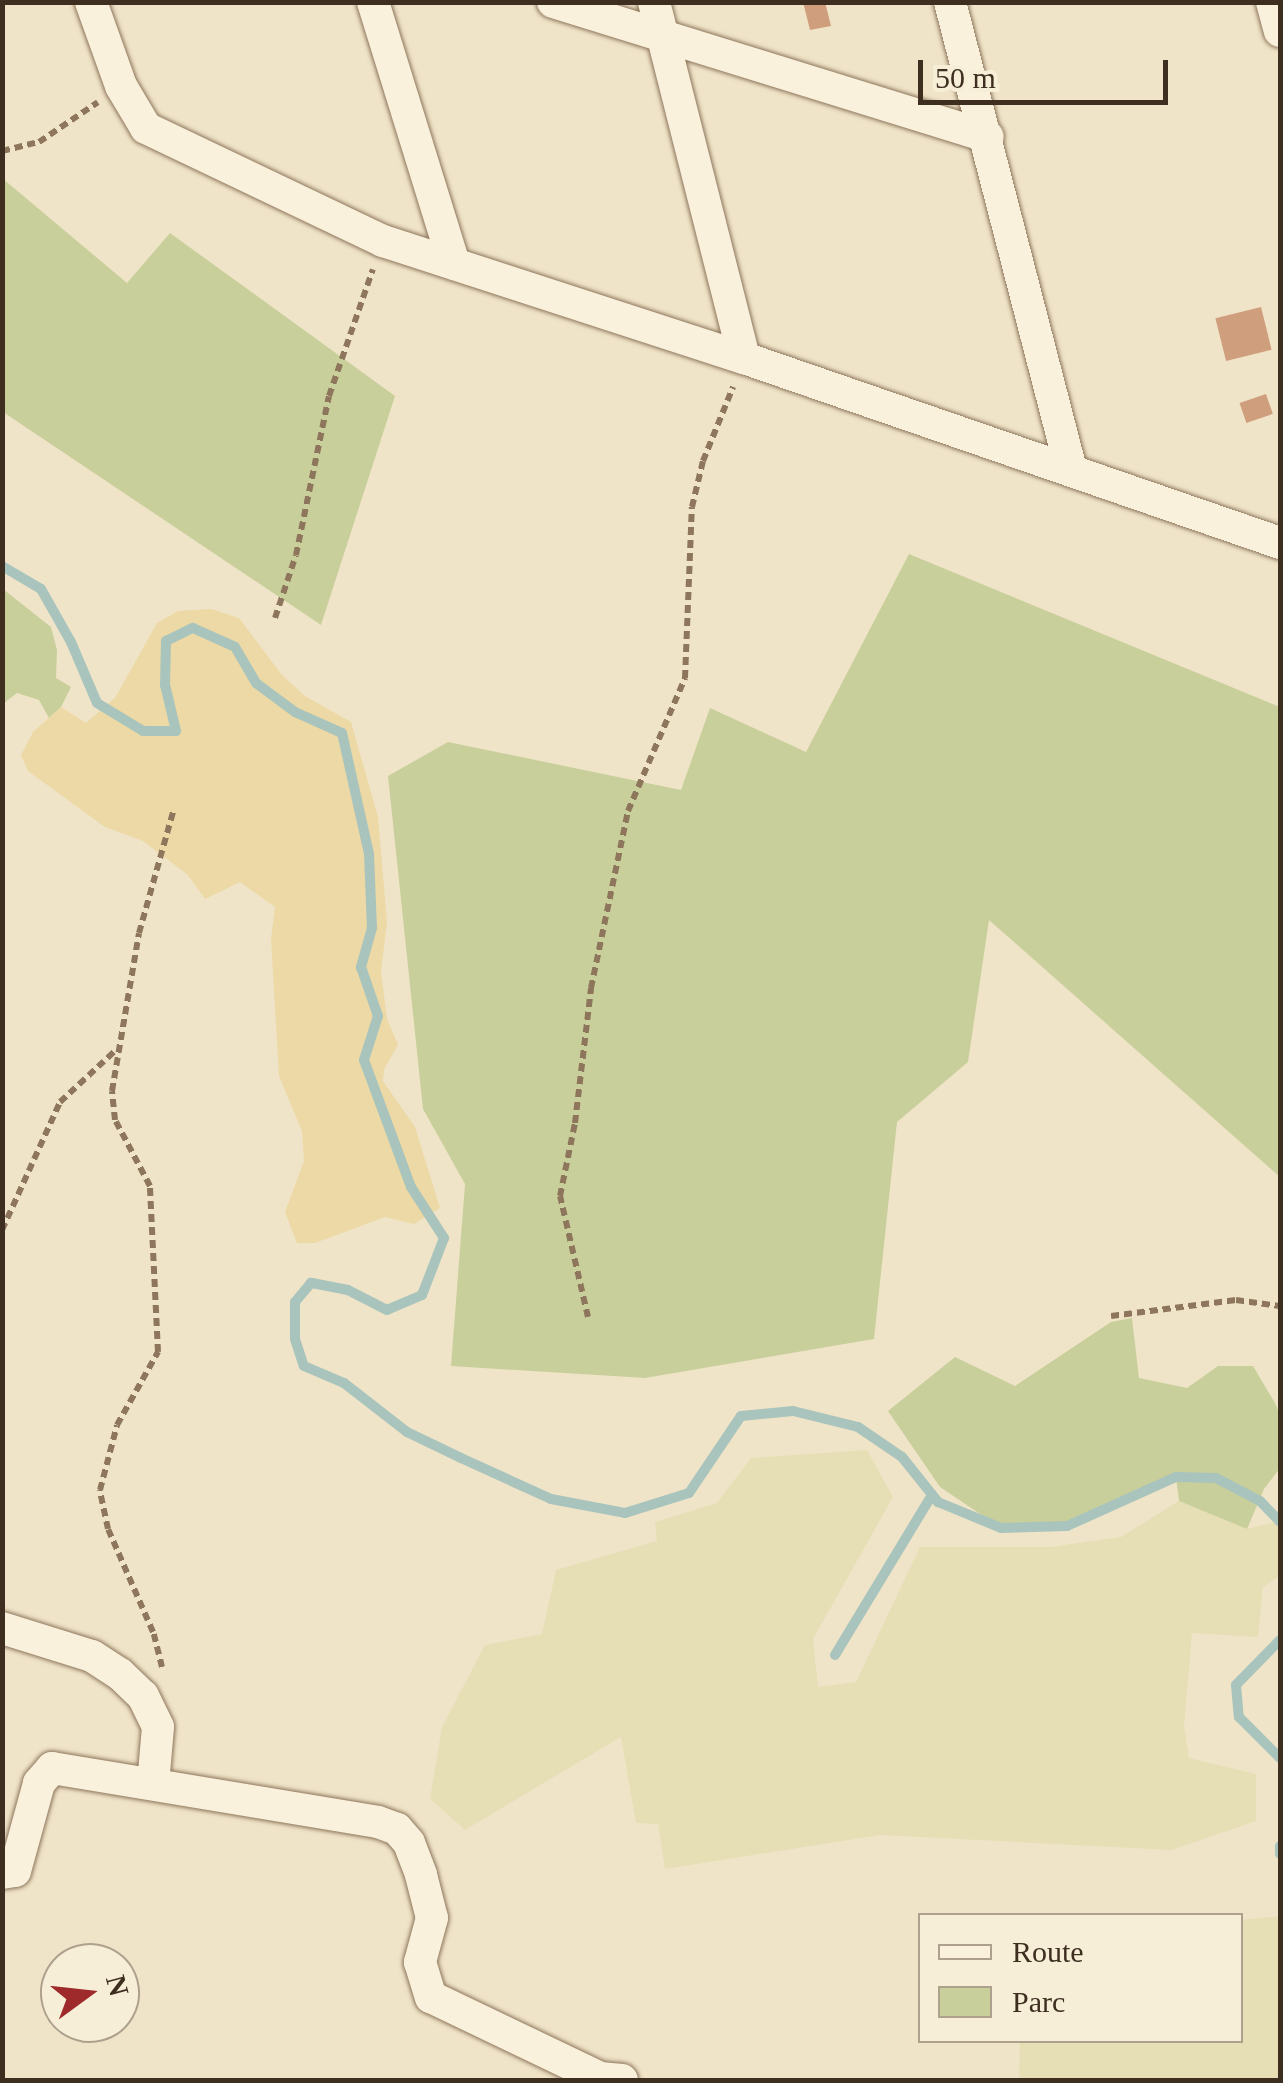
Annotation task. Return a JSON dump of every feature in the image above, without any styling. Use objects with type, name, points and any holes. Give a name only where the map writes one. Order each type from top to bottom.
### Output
[{"type":"street","points":[[91,2],[121,86],[146,128],[164,140],[383,241],[744,358],[1280,543]]},
{"type":"street","points":[[373,2],[454,264]]},
{"type":"street","points":[[553,2],[988,137]]},
{"type":"street","points":[[654,2],[744,358]]},
{"type":"street","points":[[950,2],[1072,469]]},
{"type":"street","points":[[1272,2],[1280,32]]},
{"type":"street","points":[[2,1628],[92,1656],[120,1674],[143,1696],[158,1727],[153,1784]]},
{"type":"street","points":[[2,1873],[14,1871],[39,1783],[52,1768],[378,1822],[397,1829],[409,1842],[429,1902],[432,1918],[420,1962],[432,1997],[600,2078],[622,2080]]},
{"type":"path","points":[[2,152],[39,142],[121,86]]},
{"type":"path","points":[[276,618],[296,555],[328,396],[383,241]]},
{"type":"path","points":[[588,1317],[560,1196],[575,1123],[591,988],[628,811],[685,678],[692,507],[703,460],[744,358]]},
{"type":"path","points":[[158,1727],[165,1679],[153,1632],[108,1529],[100,1490],[117,1425],[158,1352],[155,1219],[150,1186],[115,1120],[112,1091],[145,906],[173,812]]},
{"type":"path","points":[[2,1230],[60,1102],[117,1050]]},
{"type":"path","points":[[1111,1316],[1236,1300],[1280,1306]]},
{"type":"shaded area","points":[[867,1450],[893,1497],[813,1639],[818,1687],[856,1682],[920,1547],[1050,1547],[1121,1537],[1179,1501],[1247,1529],[1279,1521],[1280,1576],[1263,1587],[1258,1637],[1192,1633],[1184,1727],[1189,1758],[1256,1774],[1256,1821],[1172,1850],[880,1835],[665,1869],[658,1824],[636,1823],[621,1737],[465,1830],[430,1799],[442,1727],[485,1645],[542,1634],[556,1570],[657,1541],[655,1522],[717,1503],[751,1458]]},
{"type":"shaded area","points":[[1280,1916],[1280,2080],[1019,2080],[1020,2043],[1243,2043],[1243,1920]]},
{"type":"green space","points":[[2,178],[127,283],[170,233],[395,396],[321,625],[3,412]]},
{"type":"green space","points":[[909,554],[1280,707],[1280,1177],[989,920],[968,1062],[897,1122],[874,1339],[645,1378],[451,1366],[465,1184],[423,1109],[388,776],[448,742],[681,790],[710,708],[806,752]]},
{"type":"green space","points":[[3,589],[51,627],[57,650],[56,678],[71,687],[61,707],[49,718],[39,700],[17,693],[3,704]]},
{"type":"green space","points":[[1132,1318],[1139,1378],[1187,1388],[1218,1366],[1253,1366],[1275,1403],[1280,1415],[1280,1468],[1264,1489],[1247,1529],[1179,1501],[1176,1478],[1067,1526],[1001,1528],[940,1487],[888,1411],[955,1357],[1015,1386],[1111,1322]]},
{"type":"sand","points":[[211,609],[239,618],[282,675],[305,696],[351,722],[378,817],[387,922],[381,971],[387,1019],[398,1045],[384,1069],[383,1081],[415,1127],[440,1208],[414,1224],[385,1217],[315,1243],[297,1243],[285,1212],[304,1161],[302,1131],[279,1076],[271,939],[275,907],[240,882],[205,899],[188,875],[143,841],[105,827],[28,771],[21,755],[33,732],[61,707],[86,723],[115,698],[157,623],[178,611]]},
{"type":"building","points":[[803,2],[825,2],[831,26],[810,30]]},
{"type":"building","points":[[1261,307],[1272,350],[1226,361],[1215,318]]},
{"type":"building","points":[[1266,394],[1273,414],[1246,423],[1240,403]]},
{"type":"waterway","points":[[2,566],[41,589],[71,642],[97,703],[143,731],[176,731],[165,685],[166,641],[193,628],[235,647],[256,683],[295,712],[342,733],[369,854],[372,928],[361,967],[378,1016],[364,1060],[411,1187],[444,1238],[422,1295],[387,1310],[348,1290],[311,1283],[295,1302],[295,1339],[304,1366],[344,1383],[407,1432],[461,1458],[551,1499],[625,1513],[689,1493],[741,1416],[793,1411],[858,1427],[902,1457],[938,1502],[1001,1528],[1067,1526],[1176,1477],[1216,1478],[1260,1501],[1280,1522]]},
{"type":"waterway","points":[[835,1655],[932,1495]]},
{"type":"waterway","points":[[1280,1640],[1236,1685],[1239,1717],[1280,1758]]},
{"type":"waterway","points":[[1280,1846],[1280,1854]]}]
